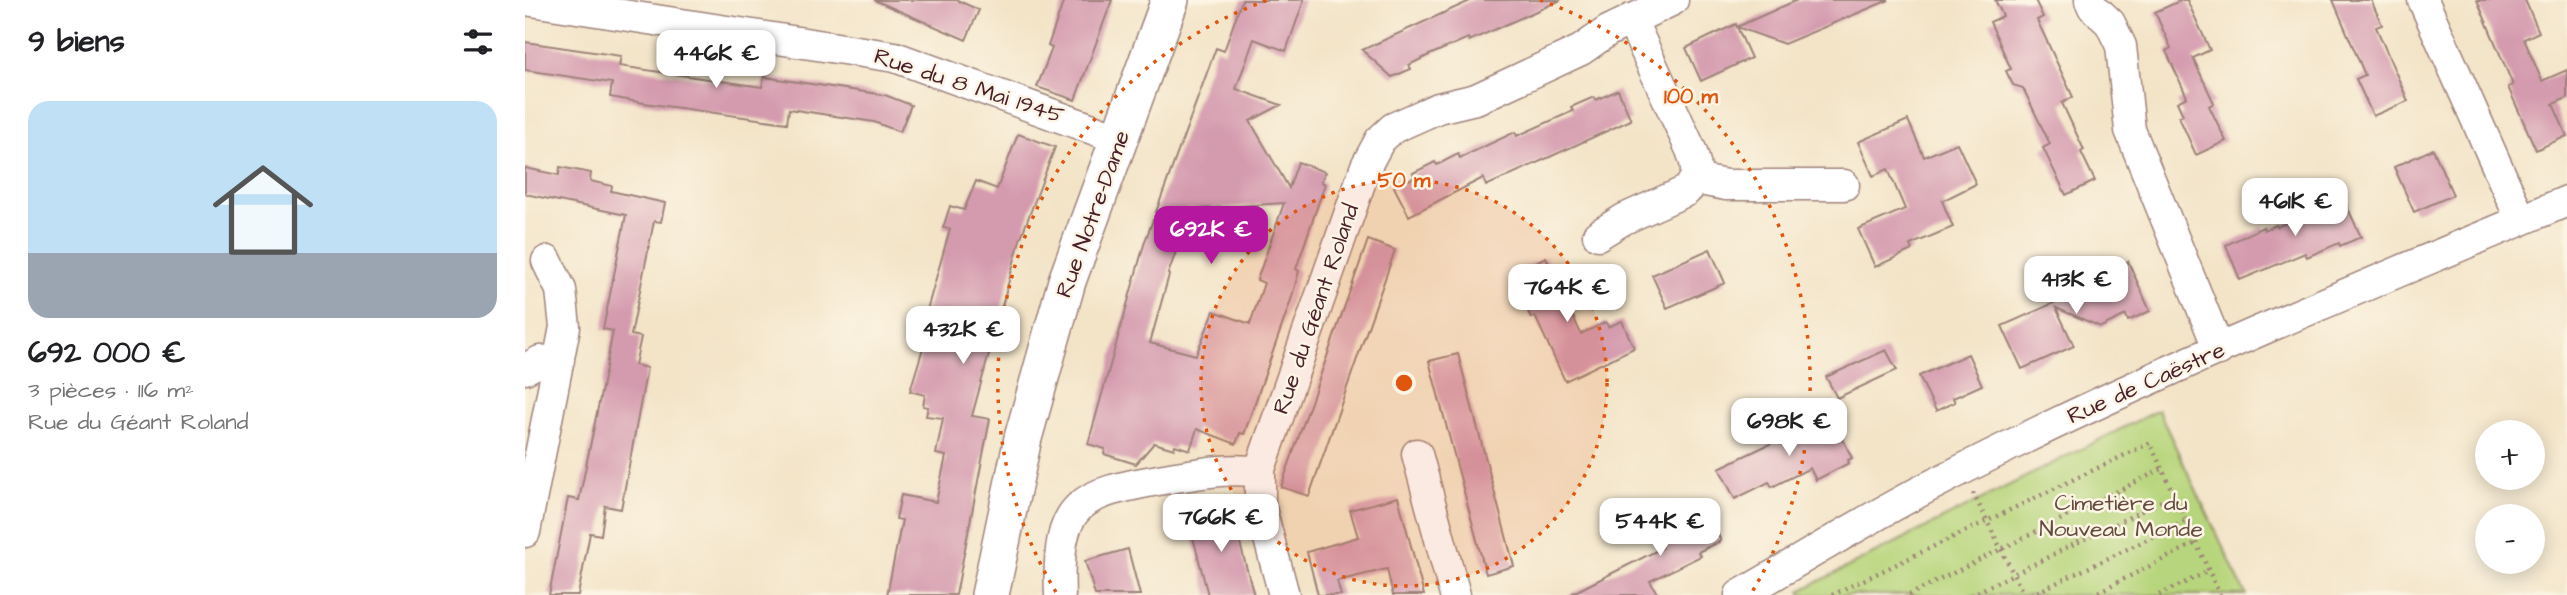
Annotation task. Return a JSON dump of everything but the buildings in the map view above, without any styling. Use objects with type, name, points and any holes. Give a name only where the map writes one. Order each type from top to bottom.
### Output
[{"type":"main road","name":"Rue Notre-Dame","points":[[990,595],[1035,393],[1067,281],[1170,0]]},
{"type":"street","name":"Rue du 8 Mai 1945","points":[[525,0],[895,57],[1119,139]]},
{"type":"street","name":"Rue du Géant Roland","points":[[1284,595],[1260,505],[1260,472],[1366,166],[1384,136],[1393,128],[1438,108],[1464,103],[1581,50],[1608,31],[1673,0]]},
{"type":"street","points":[[2090,0],[2093,7],[2110,23],[2121,46],[2130,130],[2219,350]]},
{"type":"street","points":[[2423,0],[2522,220]]},
{"type":"street","points":[[1598,235],[1624,219],[1686,191],[1695,179],[1697,170],[1695,160],[1631,19]]},
{"type":"street","points":[[1695,179],[1726,185],[1844,185]]},
{"type":"street","name":"Rue de Caëstre","points":[[1740,595],[1918,492],[1962,470],[2219,350],[2567,201]]},
{"type":"street","points":[[525,533],[565,327],[564,300],[547,261]]},
{"type":"street","points":[[525,369],[540,361],[559,360]]},
{"type":"street","points":[[1417,454],[1455,595]]},
{"type":"street","points":[[1060,595],[1062,538],[1072,514],[1088,498],[1112,488],[1217,470],[1260,472]]},
{"type":"path","points":[[1832,595],[2150,443],[2220,595]]},
{"type":"path","points":[[1909,595],[2162,469]]},
{"type":"path","points":[[1962,470],[2024,595]]},
{"type":"path","points":[[1971,595],[2174,495]]},
{"type":"path","points":[[2031,595],[2186,521]]},
{"type":"path","points":[[2092,595],[2196,543]]},
{"type":"path","points":[[2159,595],[2209,570]]},
{"type":"green space","name":"Cimetière du Nouveau Monde","points":[[2158,410],[2246,595],[1802,595],[1800,591]]}]
